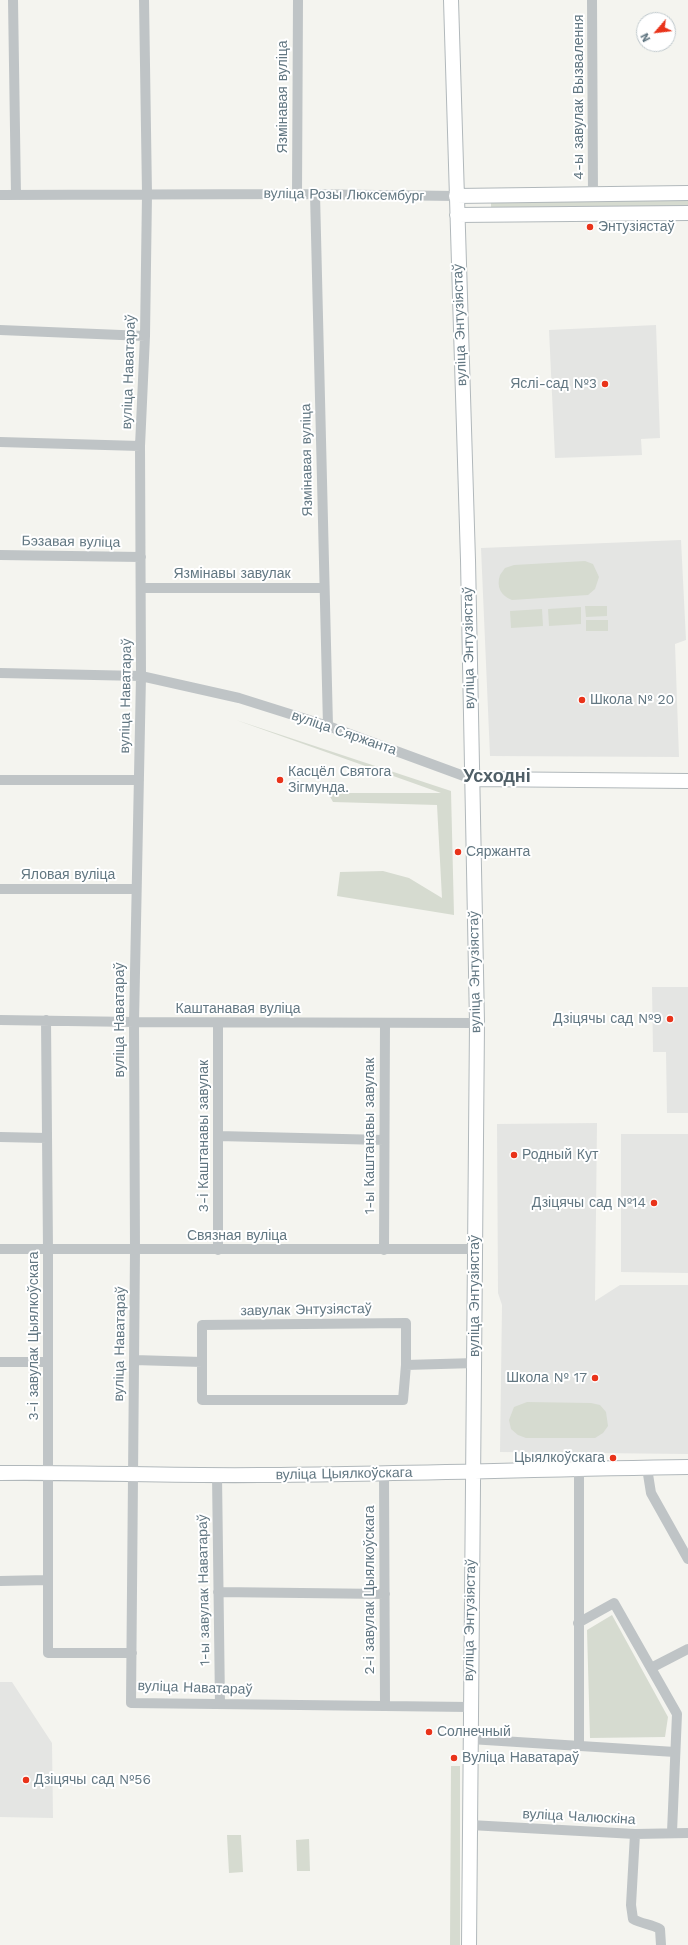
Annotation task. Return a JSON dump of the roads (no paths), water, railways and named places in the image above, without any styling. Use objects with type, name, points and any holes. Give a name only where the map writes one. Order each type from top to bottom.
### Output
[{"type":"main road","name":"вуліца Энтузіястаў","points":[[451,0],[467,548],[477,1023],[469,1945]]},
{"type":"main road","name":"вуліца Розы Люксембург","points":[[456,196],[688,194]]},
{"type":"main road","points":[[457,215],[688,213]]},
{"type":"main road","name":"вуліца Сяржанта","points":[[472,779],[688,780]]},
{"type":"main road","name":"вуліца Цыялкоўскага","points":[[0,1473],[47,1472],[217,1475],[384,1474],[579,1468],[688,1467]]},
{"type":"street","points":[[13,0],[16,195]]},
{"type":"street","name":"вуліца Наватараў","points":[[144,0],[147,194],[145,336],[140,446],[141,676],[135,889],[135,1250],[132,1703],[470,1707]]},
{"type":"street","name":"Язмінавая вуліца","points":[[297,194],[298,0]]},
{"type":"street","name":"4-ы завулак Вызвалення","points":[[592,0],[593,195]]},
{"type":"street","name":"вуліца Розы Люксембург","points":[[0,195],[315,194],[456,196]]},
{"type":"street","name":"Язмінавая вуліца","points":[[315,194],[323,588],[328,726]]},
{"type":"street","points":[[0,330],[145,336]]},
{"type":"street","points":[[0,442],[140,446]]},
{"type":"street","name":"Бэзавая вуліца","points":[[0,555],[141,557]]},
{"type":"street","name":"Язмінавы завулак","points":[[141,588],[323,588]]},
{"type":"street","name":"вуліца Сяржанта","points":[[0,673],[141,676],[239,698],[328,726],[472,779]]},
{"type":"street","points":[[0,780],[138,780]]},
{"type":"street","name":"Яловая вуліца","points":[[0,889],[135,889]]},
{"type":"street","name":"Каштанавая вуліца","points":[[0,1020],[218,1023],[477,1023]]},
{"type":"street","name":"3-і завулак Цыялкоўскага","points":[[46,1020],[48,1250],[48,1653],[132,1653]]},
{"type":"street","name":"3-і Каштанавы завулак","points":[[218,1023],[218,1250]]},
{"type":"street","name":"1-ы Каштанавы завулак","points":[[384,1250],[385,1023]]},
{"type":"street","points":[[0,1136],[47,1138]]},
{"type":"street","points":[[218,1136],[384,1140]]},
{"type":"street","name":"Связная вуліца","points":[[0,1249],[475,1249]]},
{"type":"street","name":"завулак Энтузіястаў","points":[[406,1323],[406,1365],[402,1400],[202,1400],[202,1325],[406,1323]]},
{"type":"street","points":[[134,1360],[202,1362]]},
{"type":"street","points":[[0,1362],[48,1362]]},
{"type":"street","points":[[406,1365],[475,1363]]},
{"type":"street","points":[[579,1468],[579,1746]]},
{"type":"street","points":[[647,1468],[651,1492],[688,1559]]},
{"type":"street","name":"2-і завулак Цыялкоўскага","points":[[384,1474],[385,1706]]},
{"type":"street","name":"1-ы завулак Наватараў","points":[[217,1475],[220,1704]]},
{"type":"street","points":[[0,1581],[48,1580]]},
{"type":"street","points":[[218,1592],[384,1594]]},
{"type":"street","points":[[578,1623],[614,1604],[676,1714],[672,1832]]},
{"type":"street","points":[[651,1668],[688,1649]]},
{"type":"street","points":[[470,1739],[675,1752]]},
{"type":"street","name":"вуліца Чалюскіна","points":[[470,1825],[635,1834],[672,1832],[688,1833]]},
{"type":"street","points":[[635,1834],[631,1906],[633,1919],[640,1923],[660,1929],[661,1945]]},
{"type":"place","name":"Энтузіястаў","points":[[590,227]]},
{"type":"place","name":"Яслі-сад №3","points":[[605,384]]},
{"type":"place","name":"Школа № 20","points":[[582,700]]},
{"type":"place","name":"Касцёл Святога Зігмунда.","points":[[280,780]]},
{"type":"place","name":"Сяржанта","points":[[458,852]]},
{"type":"place","name":"Дзіцячы сад №9","points":[[670,1019]]},
{"type":"place","name":"Родный Кут","points":[[514,1155]]},
{"type":"place","name":"Дзіцячы сад №14","points":[[654,1203]]},
{"type":"place","name":"Школа № 17","points":[[595,1378]]},
{"type":"place","name":"Цыялкоўскага","points":[[613,1458]]},
{"type":"place","name":"Солнечный","points":[[429,1732]]},
{"type":"place","name":"Вуліца Наватараў","points":[[454,1758]]},
{"type":"place","name":"Дзіцячы сад №56","points":[[26,1780]]},
{"type":"district","name":"Усходні","points":[[497,777]]}]
